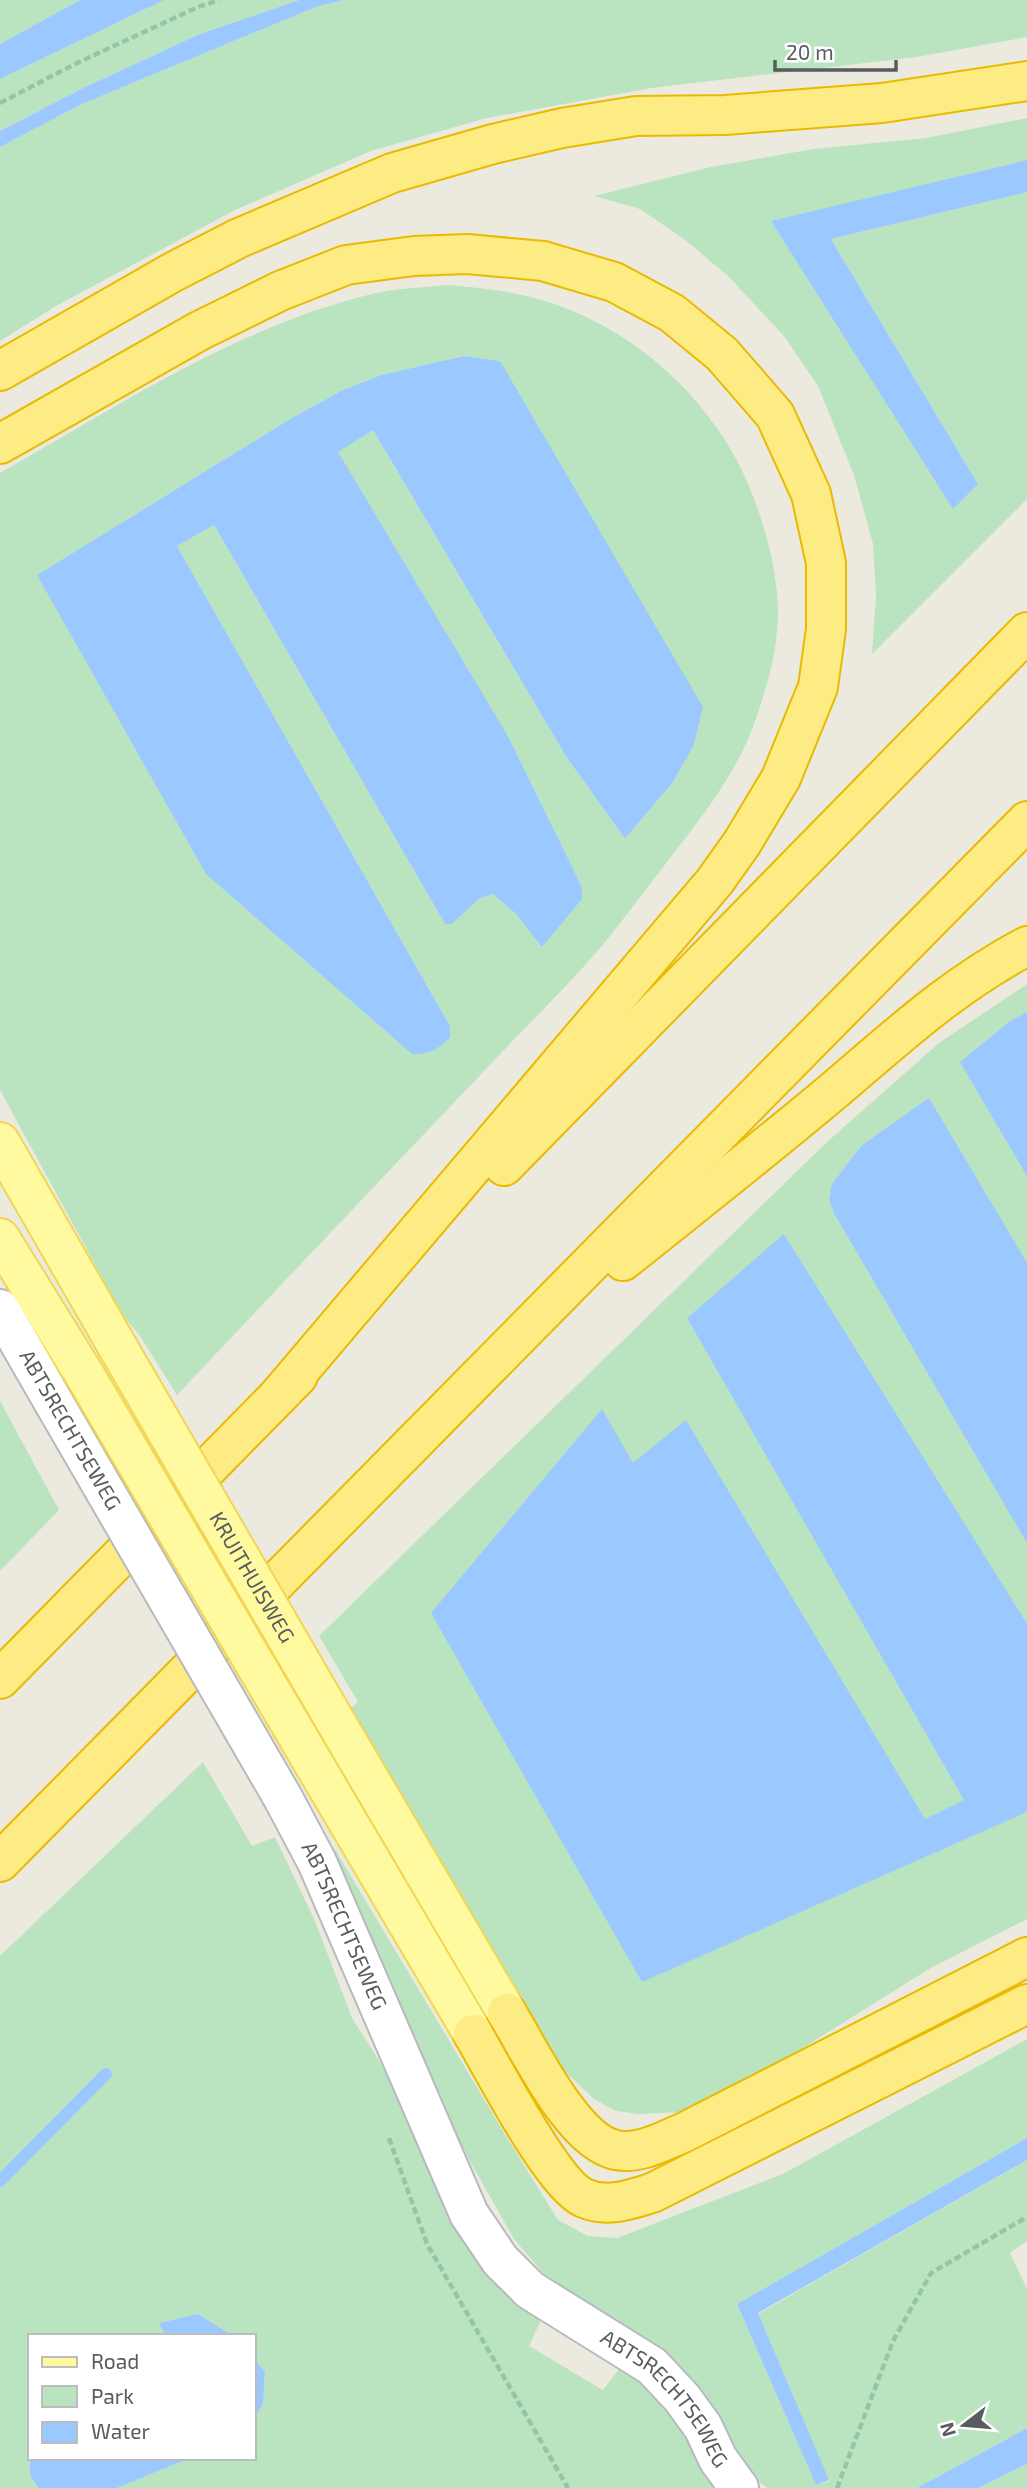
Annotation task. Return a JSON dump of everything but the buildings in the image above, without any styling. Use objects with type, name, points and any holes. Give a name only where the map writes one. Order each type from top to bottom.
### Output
[{"type":"highway","points":[[0,371],[173,272],[239,238],[392,173],[493,144],[562,128],[636,116],[725,115],[882,103],[1027,81]]},
{"type":"highway","points":[[0,444],[199,331],[280,291],[345,265],[414,256],[467,254],[543,261],[614,282],[672,313],[722,354],[775,415],[811,494],[826,563],[826,629],[818,687],[781,778],[742,843],[715,881],[279,1395]]},
{"type":"highway","points":[[0,1679],[1027,632]]},
{"type":"highway","points":[[0,1862],[1027,821]]},
{"type":"highway","points":[[480,1377],[831,1093],[941,1000],[979,973],[1027,946]]},
{"type":"highway","points":[[507,2013],[562,2104],[584,2132],[597,2143],[617,2151],[644,2149],[683,2133],[1027,1956]]},
{"type":"highway","points":[[473,2034],[561,2179],[582,2198],[605,2204],[652,2193],[1027,2004]]},
{"type":"main road","name":"KRUITHUISWEG","points":[[0,1142],[507,2013]]},
{"type":"main road","name":"KRUITHUISWEG","points":[[0,1238],[86,1377],[473,2034]]},
{"type":"street","name":"ABTSRECHTSEWEG","points":[[0,1309],[283,1798],[317,1862],[469,2214],[500,2260],[530,2290],[652,2366],[682,2398],[703,2427],[718,2459],[739,2488]]},
{"type":"path","points":[[0,103],[89,58],[198,7],[219,0]]},
{"type":"path","points":[[837,2488],[893,2341],[931,2273],[1027,2217]]},
{"type":"green space","points":[[0,0],[80,0],[0,44]]},
{"type":"green space","points":[[164,0],[299,0],[200,34],[83,88],[0,131],[0,79]]},
{"type":"green space","points":[[344,0],[1027,0],[1027,37],[917,57],[651,88],[487,118],[371,151],[235,210],[56,306],[0,341],[0,147],[82,104],[316,7]]},
{"type":"green space","points":[[1027,118],[1027,160],[771,222],[978,484],[831,239],[1027,192],[1027,499],[872,654],[876,596],[873,544],[854,475],[818,386],[784,336],[728,276],[684,239],[640,209],[594,196],[711,167],[814,149],[926,138]]},
{"type":"green space","points":[[448,285],[509,292],[572,311],[623,337],[668,372],[688,392],[723,437],[734,456],[762,523],[777,595],[776,643],[771,670],[747,741],[728,778],[601,947],[177,1395],[140,1336],[122,1314],[0,1090],[0,473],[178,371],[271,327],[368,295]],"holes":[[[464,356],[500,361],[693,747],[673,782],[625,839],[567,758],[373,430],[337,452],[508,736],[582,887],[543,947],[516,914],[493,894],[480,898],[452,924],[445,924],[214,525],[177,546],[450,1026],[450,1038],[37,575],[290,419],[341,391],[381,375]]]},
{"type":"green space","points":[[1027,984],[1027,1919],[929,1969],[790,2056],[683,2112],[638,2114],[616,2111],[594,2099],[562,2069],[349,1710],[358,1702],[319,1636],[827,1142],[939,1043]]},
{"type":"green space","points":[[0,1401],[59,1510],[0,1571]]},
{"type":"green space","points":[[203,1762],[252,1846],[275,1837],[315,1921],[352,2018],[542,2318],[529,2346],[603,2390],[620,2368],[655,2395],[681,2423],[717,2488],[117,2488],[185,2460],[256,2460],[256,2416],[263,2404],[265,2372],[256,2361],[256,2334],[230,2334],[198,2314],[159,2323],[164,2334],[28,2334],[28,2460],[30,2475],[38,2488],[0,2488],[0,1956]]},
{"type":"green space","points":[[333,1846],[558,2220],[588,2236],[617,2238],[785,2173],[1027,2039],[1027,2138],[737,2304],[816,2485],[829,2481],[758,2314],[1027,2160],[1027,2241],[1010,2253],[1027,2289],[1027,2428],[917,2488],[767,2488],[744,2469],[550,2281],[514,2239],[442,2112]]},
{"type":"green space","points":[[1027,2464],[1027,2488],[979,2488]]},
{"type":"water","points":[[80,0],[164,0],[0,79],[0,44]]},
{"type":"water","points":[[299,0],[344,0],[316,7],[82,104],[0,147],[0,131],[83,88],[200,34]]},
{"type":"water","points":[[1027,160],[1027,192],[831,239],[978,484],[953,509],[771,221]]},
{"type":"water","points":[[464,356],[500,361],[703,707],[693,747],[673,782],[625,839],[567,758],[373,430],[338,452],[508,736],[582,887],[582,899],[542,947],[516,914],[493,894],[480,898],[452,924],[445,924],[214,525],[177,546],[450,1026],[450,1038],[441,1045],[428,1052],[412,1054],[206,874],[37,575],[290,419],[341,391],[381,375]]},
{"type":"water","points":[[1027,1012],[1027,1176],[960,1062],[1009,1022]]},
{"type":"water","points":[[929,1098],[1027,1263],[1027,1543],[835,1215],[829,1200],[832,1184],[862,1145]]},
{"type":"water","points":[[784,1234],[1027,1624],[1027,1812],[642,1982],[431,1613],[602,1409],[633,1463],[686,1420],[925,1819],[964,1800],[687,1318]]},
{"type":"water","points":[[1027,2138],[1027,2160],[758,2313],[829,2480],[816,2485],[737,2304]]},
{"type":"water","points":[[198,2314],[230,2334],[164,2334],[159,2323]]},
{"type":"water","points":[[256,2361],[265,2372],[263,2404],[256,2416]]},
{"type":"water","points":[[1027,2428],[1027,2464],[979,2488],[917,2488]]},
{"type":"water","points":[[29,2460],[185,2460],[117,2488],[38,2488],[30,2475]]},
{"type":"waterway","points":[[0,2181],[106,2074]]}]
